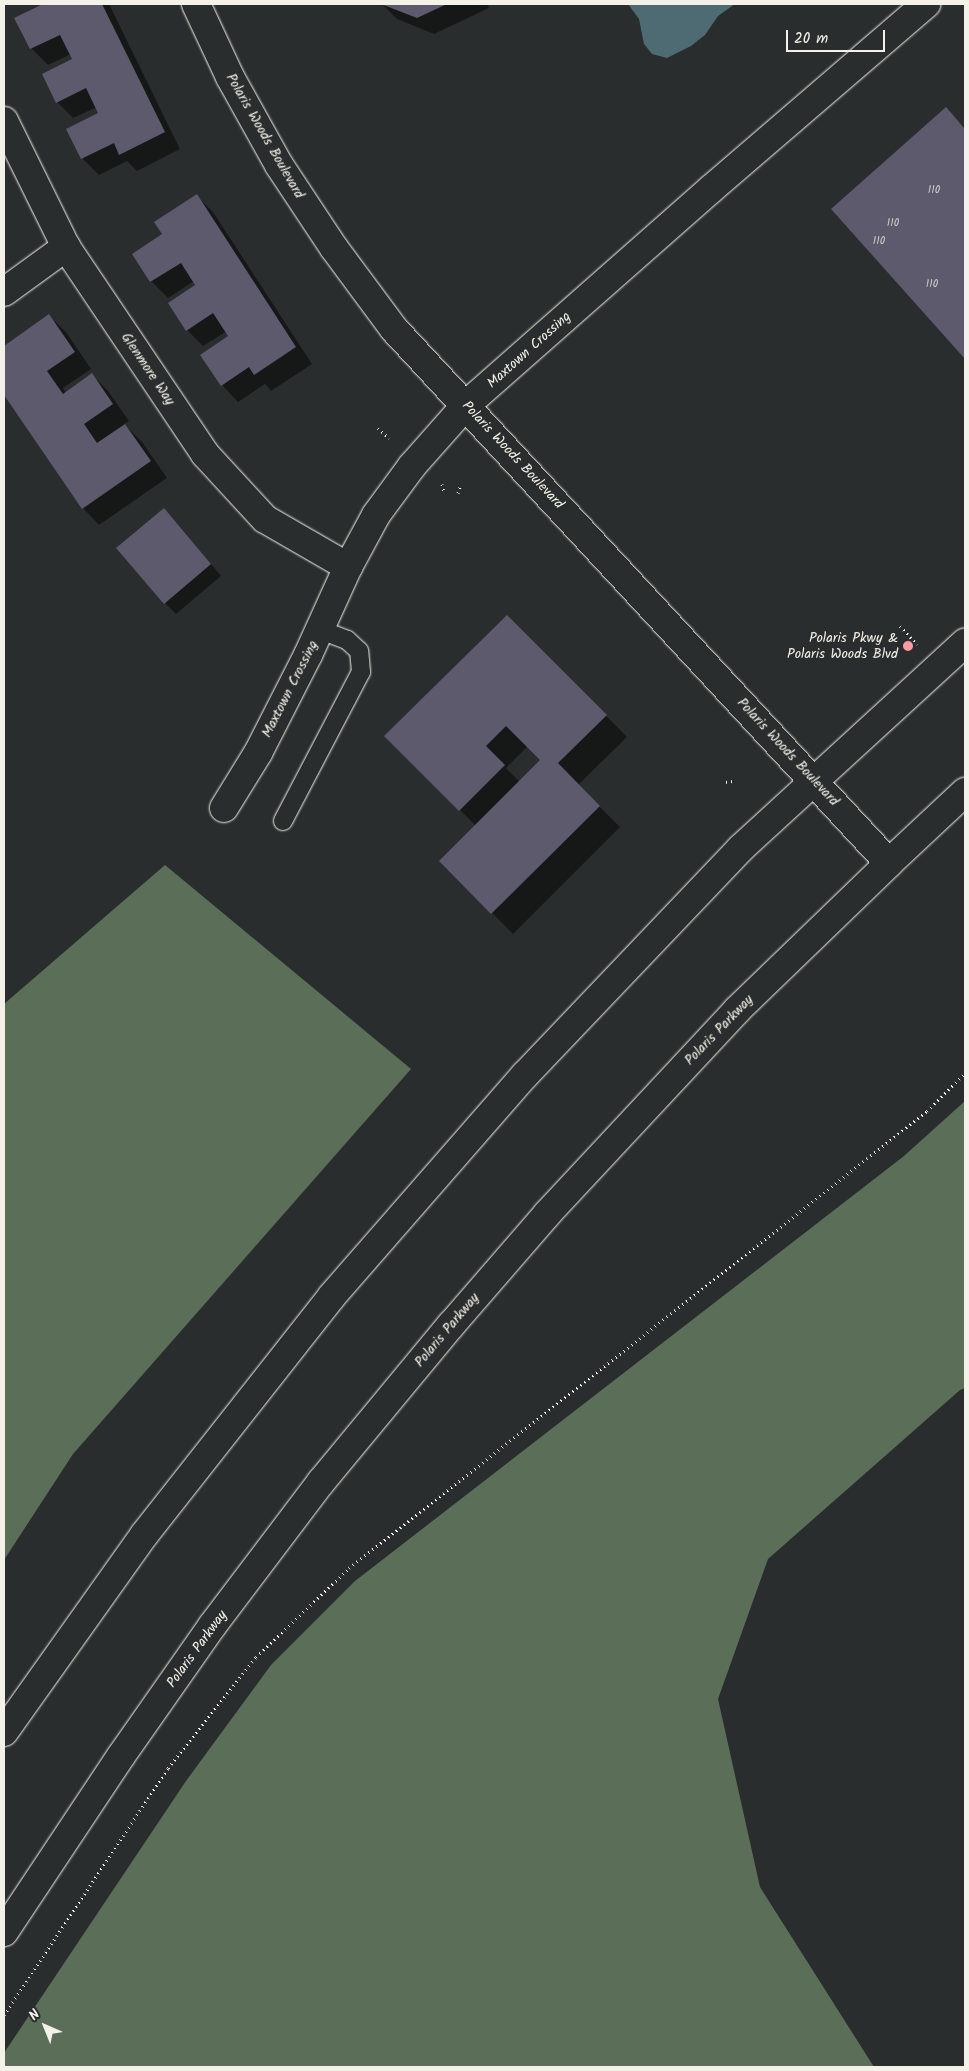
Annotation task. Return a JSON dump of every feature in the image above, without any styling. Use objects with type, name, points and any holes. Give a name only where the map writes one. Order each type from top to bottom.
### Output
[{"type":"main road","name":"Polaris Woods Boulevard","points":[[196,4],[230,77],[279,165],[334,248],[394,328],[889,862]]},
{"type":"main road","name":"Maxtown Crossing","points":[[224,808],[258,753],[320,629],[348,567],[376,516],[412,466],[466,405],[697,201],[926,4]]},
{"type":"main road","name":"Glenmore Way","points":[[4,121],[66,247],[206,454],[265,519],[348,567]]},
{"type":"main road","points":[[4,292],[66,247]]},
{"type":"main road","points":[[4,1732],[144,1535],[332,1296],[525,1075],[741,848],[965,643]]},
{"type":"main road","name":"Polaris Parkway","points":[[4,1932],[121,1756],[212,1626],[321,1482],[432,1347],[547,1214],[648,1103],[737,1010],[889,862],[965,792]]},
{"type":"lane","points":[[283,821],[361,672],[359,651],[347,640],[320,629]]},
{"type":"path","points":[[378,428],[389,438]]},
{"type":"path","points":[[442,484],[444,493]]},
{"type":"path","points":[[458,493],[461,484]]},
{"type":"path","points":[[900,626],[917,644]]},
{"type":"path","points":[[726,782],[732,781]]},
{"type":"path","points":[[4,2014],[168,1768],[256,1657],[348,1568],[927,1111],[965,1073]]},
{"type":"green space","points":[[165,865],[411,1069],[73,1454],[4,1560],[4,1004]]},
{"type":"green space","points":[[965,1101],[965,1388],[960,1390],[768,1559],[718,1699],[760,1887],[874,2067],[4,2067],[4,2053],[186,1781],[271,1665],[355,1581],[904,1156]]},
{"type":"water","points":[[628,4],[735,4],[718,16],[705,35],[691,46],[667,58],[652,54],[644,44],[639,19]]},
{"type":"building","points":[[43,4],[102,4],[165,132],[119,155],[114,143],[81,159],[66,129],[98,113],[86,88],[56,103],[42,74],[72,59],[60,35],[30,49],[14,18]]},
{"type":"building","points":[[381,4],[447,4],[417,18]]},
{"type":"building","points":[[946,107],[965,129],[965,359],[831,209]]},
{"type":"building","points":[[197,194],[296,347],[254,375],[249,367],[221,386],[200,355],[228,336],[213,313],[186,331],[168,303],[195,285],[181,263],[150,282],[132,254],[162,234],[154,222]]},
{"type":"building","points":[[49,314],[75,352],[47,371],[63,394],[92,373],[113,404],[84,424],[97,443],[125,424],[151,461],[82,509],[4,395],[4,346]]},
{"type":"building","points":[[164,508],[211,564],[164,604],[116,548]]},
{"type":"building","points":[[507,615],[607,715],[558,763],[600,806],[491,914],[439,861],[540,760],[506,726],[486,746],[505,765],[459,811],[384,736]]},
{"type":"place","name":"Polaris Pkwy & Polaris Woods Blvd","points":[[908,646]]}]
